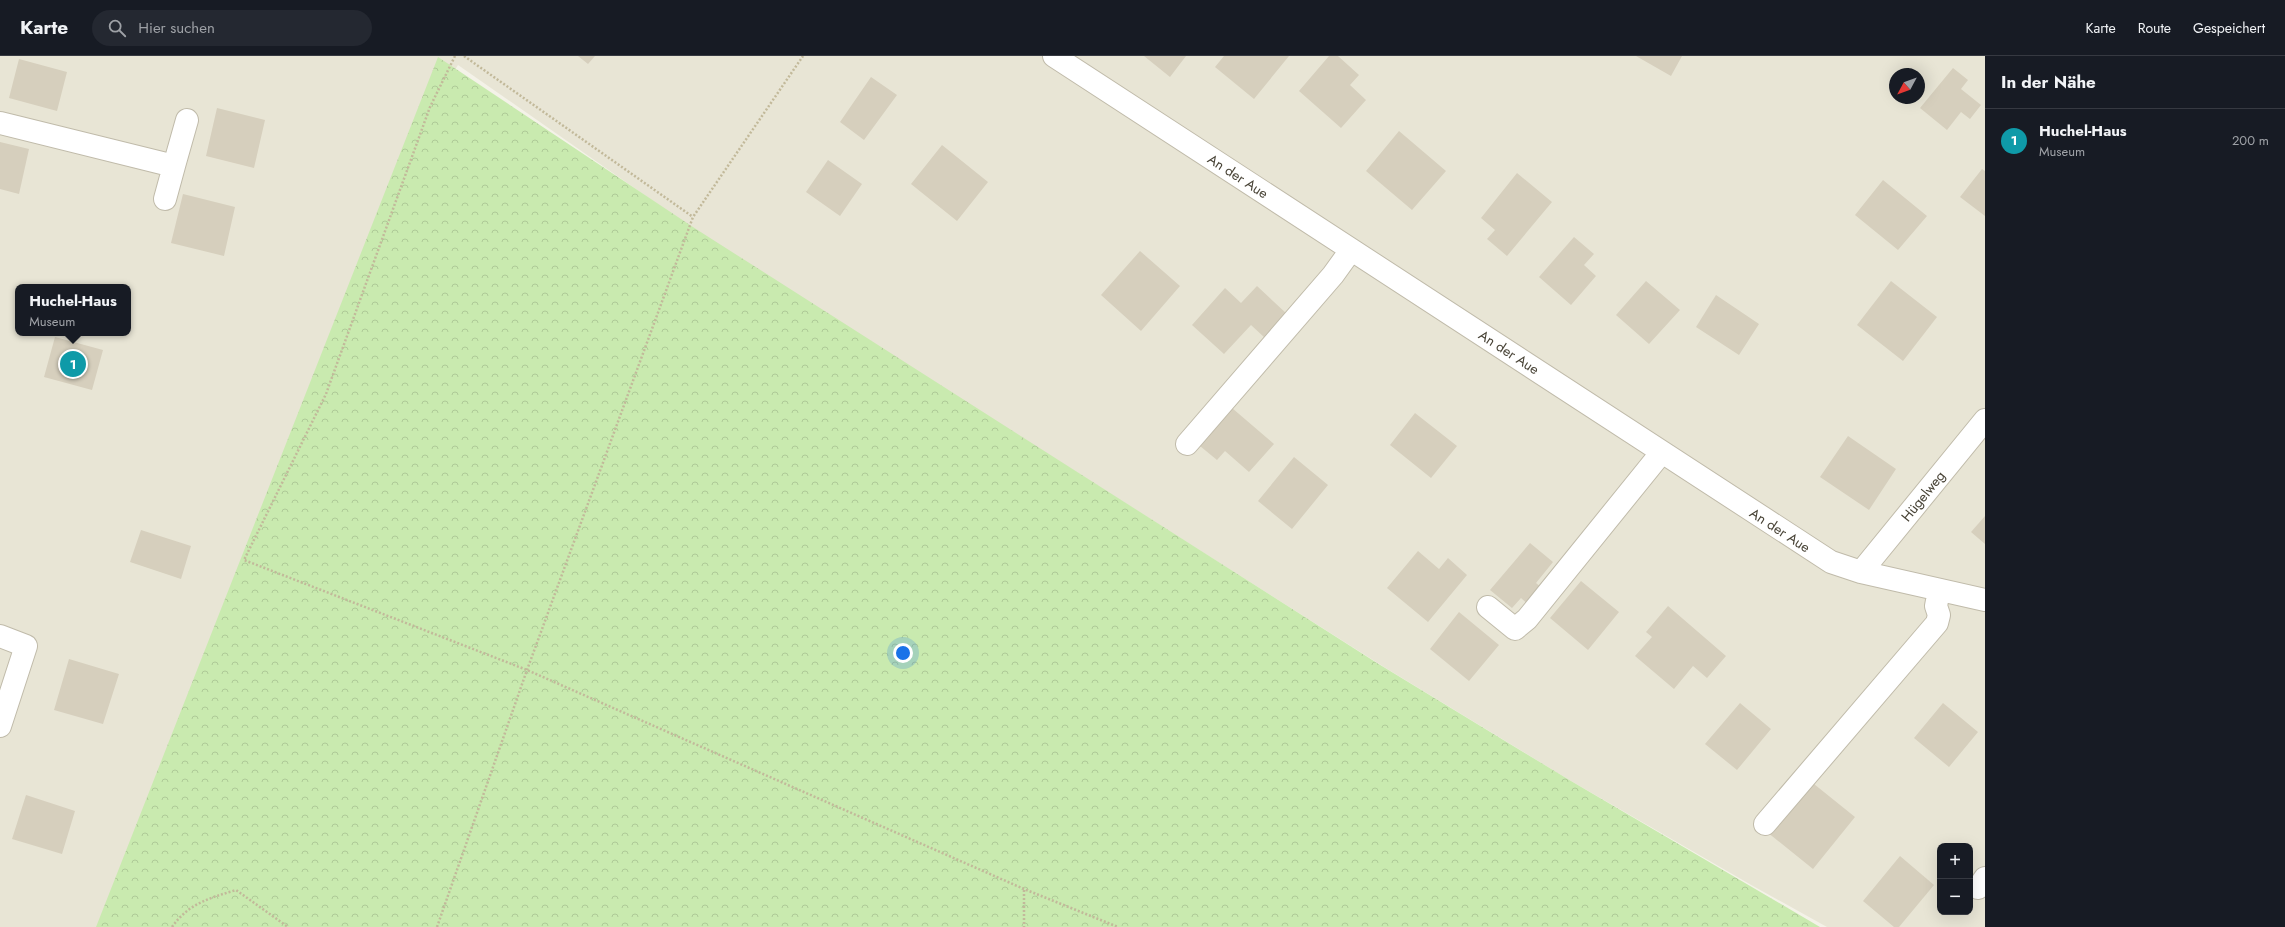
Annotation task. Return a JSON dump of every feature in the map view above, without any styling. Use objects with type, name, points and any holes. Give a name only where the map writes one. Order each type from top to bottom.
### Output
[{"type":"street","name":"An der Aue","points":[[1054,56],[1831,562],[1861,572],[1985,600]]},
{"type":"street","points":[[165,199],[187,120]]},
{"type":"street","points":[[0,123],[174,166]]},
{"type":"street","points":[[1187,444],[1333,275],[1352,250]]},
{"type":"street","name":"Hügelweg","points":[[1861,572],[1985,420]]},
{"type":"street","points":[[1488,607],[1515,629],[1527,619],[1662,452]]},
{"type":"street","points":[[1765,824],[1937,624],[1939,614],[1936,606],[1939,590]]},
{"type":"street","points":[[0,636],[26,646],[0,726]]},
{"type":"path","points":[[455,56],[430,107],[326,394],[244,560],[527,670],[1024,889],[1118,927]]},
{"type":"path","points":[[464,56],[693,218]]},
{"type":"path","points":[[437,927],[527,670],[693,218],[804,56]]},
{"type":"path","points":[[1024,889],[1024,927]]},
{"type":"path","points":[[172,927],[178,919],[201,900],[236,890],[288,927]]},
{"type":"shaded area","points":[[0,56],[1985,56],[1985,927],[1827,927],[1753,886],[1571,781],[1384,667],[696,231],[458,65],[419,129],[99,927],[0,927]]},
{"type":"green space","points":[[438,57],[696,229],[1377,663],[1571,781],[1820,927],[96,927]]},
{"type":"building","points":[[578,56],[595,56],[588,64]]},
{"type":"building","points":[[1144,56],[1186,56],[1170,77]]},
{"type":"building","points":[[1224,56],[1289,56],[1254,99],[1215,67]]},
{"type":"building","points":[[1329,56],[1338,56],[1359,75],[1350,85],[1366,100],[1341,128],[1299,91]]},
{"type":"building","points":[[1636,56],[1682,56],[1671,76]]},
{"type":"building","points":[[19,59],[67,72],[57,111],[9,98]]},
{"type":"building","points":[[1953,68],[1968,80],[1961,89],[1981,105],[1970,119],[1961,112],[1947,130],[1920,108],[1925,104],[1925,102]]},
{"type":"building","points":[[871,77],[897,95],[864,140],[840,122]]},
{"type":"building","points":[[217,108],[265,120],[254,168],[206,156]]},
{"type":"building","points":[[1399,131],[1446,171],[1412,210],[1366,171]]},
{"type":"building","points":[[0,142],[29,149],[19,194],[0,189]]},
{"type":"building","points":[[942,145],[988,182],[957,221],[911,184]]},
{"type":"building","points":[[828,160],[862,184],[840,216],[806,192]]},
{"type":"building","points":[[1982,169],[1985,171],[1985,216],[1960,197]]},
{"type":"building","points":[[1517,173],[1552,202],[1507,256],[1487,239],[1495,230],[1481,218]]},
{"type":"building","points":[[1883,180],[1927,216],[1898,250],[1855,215]]},
{"type":"building","points":[[183,194],[235,207],[224,256],[171,243]]},
{"type":"building","points":[[1574,237],[1594,254],[1584,265],[1596,276],[1571,305],[1539,277]]},
{"type":"building","points":[[1140,251],[1180,286],[1141,331],[1101,295]]},
{"type":"building","points":[[1646,281],[1680,310],[1649,344],[1616,315]]},
{"type":"building","points":[[1891,281],[1937,317],[1903,361],[1857,325]]},
{"type":"building","points":[[1257,286],[1287,314],[1265,338],[1251,325],[1224,354],[1192,325],[1225,288],[1241,303]]},
{"type":"building","points":[[1716,295],[1759,324],[1739,355],[1696,327]]},
{"type":"building","points":[[55,337],[103,350],[92,390],[44,377]]},
{"type":"building","points":[[1232,408],[1274,444],[1249,472],[1225,451],[1217,460],[1200,446]]},
{"type":"building","points":[[1415,413],[1457,446],[1431,478],[1390,445]]},
{"type":"building","points":[[1848,436],[1896,469],[1869,510],[1820,477]]},
{"type":"building","points":[[1294,457],[1328,485],[1292,529],[1258,501]]},
{"type":"building","points":[[1985,516],[1985,544],[1971,532]]},
{"type":"building","points":[[141,530],[191,546],[181,579],[130,562]]},
{"type":"building","points":[[1530,543],[1553,562],[1536,583],[1542,588],[1529,605],[1521,598],[1512,608],[1490,590]]},
{"type":"building","points":[[1418,551],[1439,569],[1448,558],[1467,575],[1428,622],[1387,588]]},
{"type":"building","points":[[1581,581],[1619,612],[1588,650],[1550,618]]},
{"type":"building","points":[[1668,606],[1726,656],[1707,678],[1693,666],[1674,689],[1635,656],[1652,637],[1646,632]]},
{"type":"building","points":[[1459,612],[1499,645],[1469,681],[1430,649]]},
{"type":"building","points":[[69,659],[119,674],[103,724],[54,710]]},
{"type":"building","points":[[1740,703],[1771,729],[1737,770],[1705,744]]},
{"type":"building","points":[[1943,703],[1978,732],[1949,767],[1914,738]]},
{"type":"building","points":[[1809,780],[1855,817],[1813,869],[1767,832]]},
{"type":"building","points":[[26,795],[75,811],[62,854],[12,839]]},
{"type":"building","points":[[1900,856],[1934,885],[1899,927],[1894,927],[1863,901]]},
{"type":"place","name":"Huchel-Haus","points":[[73,364]]}]
